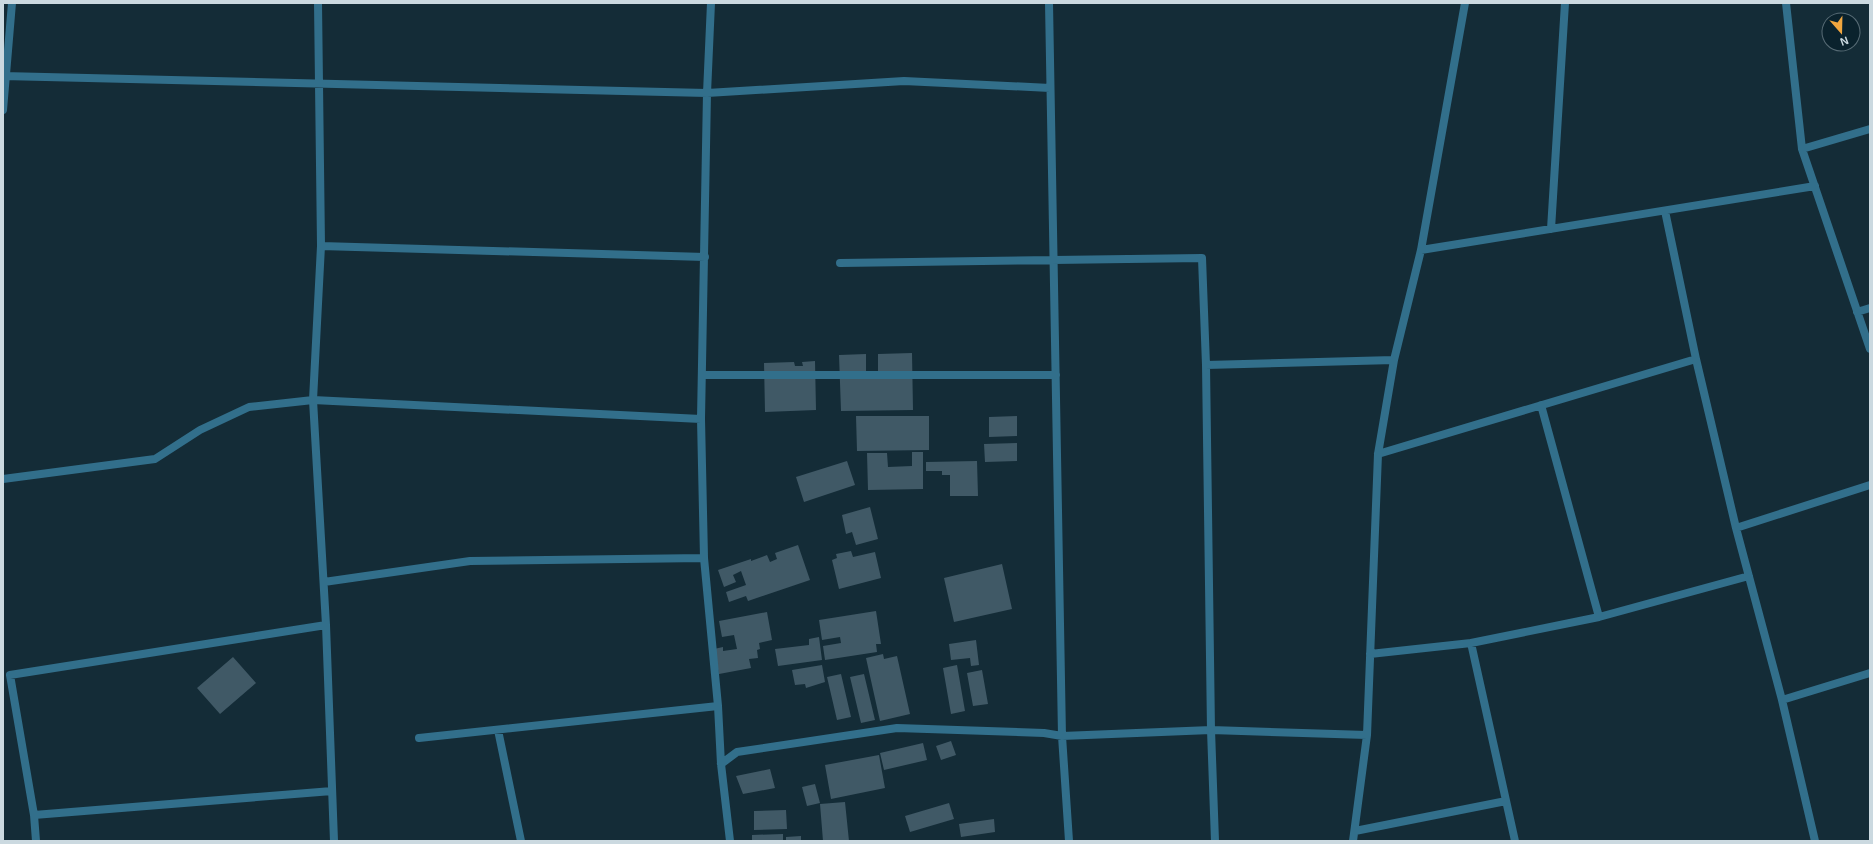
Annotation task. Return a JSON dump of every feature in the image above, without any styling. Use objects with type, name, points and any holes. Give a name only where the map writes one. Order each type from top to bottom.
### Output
[{"type":"street","points":[[3,110],[12,3]]},
{"type":"street","points":[[318,3],[321,246],[313,400],[324,582],[334,841]]},
{"type":"street","points":[[711,3],[707,93],[701,419],[704,558],[718,706],[720,764],[730,841]]},
{"type":"street","points":[[1049,3],[1062,736],[1069,841]]},
{"type":"street","points":[[1353,841],[1367,735],[1378,454],[1394,360],[1421,250],[1466,3]]},
{"type":"street","points":[[1551,229],[1565,3]]},
{"type":"street","points":[[1786,3],[1802,148],[1870,349]]},
{"type":"street","points":[[5,76],[707,93],[904,81],[1050,88]]},
{"type":"street","points":[[1802,148],[1870,129]]},
{"type":"street","points":[[1421,250],[1815,186]]},
{"type":"street","points":[[1665,211],[1696,359],[1736,528],[1782,700],[1815,841]]},
{"type":"street","points":[[321,246],[705,257]]},
{"type":"street","points":[[840,263],[1202,258],[1206,365],[1214,841]]},
{"type":"street","points":[[1858,312],[1870,308]]},
{"type":"street","points":[[1378,454],[1696,359]]},
{"type":"street","points":[[1206,365],[1394,360]]},
{"type":"street","points":[[703,375],[1056,376]]},
{"type":"street","points":[[3,479],[155,459],[200,430],[249,407],[313,400],[701,419]]},
{"type":"street","points":[[1541,405],[1599,617]]},
{"type":"street","points":[[1736,528],[1870,485]]},
{"type":"street","points":[[324,582],[470,561],[704,558]]},
{"type":"street","points":[[1370,654],[1471,643],[1599,617],[1749,576]]},
{"type":"street","points":[[36,841],[34,815],[10,675],[326,625]]},
{"type":"street","points":[[1471,643],[1515,841]]},
{"type":"street","points":[[1782,700],[1870,674]]},
{"type":"street","points":[[419,738],[718,706]]},
{"type":"street","points":[[720,764],[736,752],[897,728],[1044,733],[1062,736],[1211,730],[1367,735]]},
{"type":"street","points":[[498,730],[521,841]]},
{"type":"street","points":[[34,815],[332,791]]},
{"type":"street","points":[[1355,831],[1506,801]]},
{"type":"building","points":[[912,353],[913,410],[841,411],[839,355],[866,354],[866,375],[878,375],[878,354]]},
{"type":"building","points":[[815,361],[816,410],[765,412],[764,363],[794,362],[795,366],[803,366],[802,362]]},
{"type":"building","points":[[856,416],[929,416],[929,450],[857,451]]},
{"type":"building","points":[[1017,416],[1017,436],[989,437],[989,417]]},
{"type":"building","points":[[1017,443],[1017,461],[985,462],[984,444]]},
{"type":"building","points":[[912,452],[923,452],[923,489],[868,490],[867,453],[887,453],[888,467],[912,466]]},
{"type":"building","points":[[847,461],[855,485],[804,502],[796,477]]},
{"type":"building","points":[[977,461],[978,496],[950,496],[950,475],[942,475],[942,471],[926,471],[926,462]]},
{"type":"building","points":[[870,507],[878,539],[856,545],[852,532],[846,534],[842,515]]},
{"type":"building","points":[[798,545],[810,580],[748,601],[746,596],[729,602],[726,592],[746,585],[741,571],[733,575],[736,582],[724,587],[718,570],[767,555],[770,562],[777,559],[775,553]]},
{"type":"building","points":[[851,551],[853,557],[875,552],[881,578],[839,589],[832,560],[837,558],[836,554]]},
{"type":"building","points":[[1002,564],[1012,609],[954,622],[944,578]]},
{"type":"building","points":[[876,611],[881,644],[876,644],[877,652],[825,660],[823,646],[841,643],[840,637],[822,640],[819,620]]},
{"type":"building","points":[[767,612],[772,640],[759,643],[760,649],[757,650],[758,658],[749,659],[751,668],[719,674],[714,649],[723,647],[723,651],[737,649],[734,635],[722,637],[719,621]]},
{"type":"building","points":[[819,637],[822,660],[778,666],[775,649],[809,645],[809,639]]},
{"type":"building","points":[[976,640],[979,665],[971,666],[970,658],[951,660],[949,644]]},
{"type":"building","points":[[883,654],[884,659],[897,656],[910,714],[880,721],[866,658]]},
{"type":"building","points":[[233,657],[256,683],[220,714],[197,688]]},
{"type":"building","points":[[822,665],[825,682],[806,688],[805,684],[795,685],[792,670]]},
{"type":"building","points":[[957,665],[965,711],[951,714],[943,668]]},
{"type":"building","points":[[982,670],[988,704],[973,706],[967,673]]},
{"type":"building","points":[[841,674],[851,717],[837,720],[827,677]]},
{"type":"building","points":[[864,674],[875,720],[861,723],[850,677]]},
{"type":"building","points":[[951,741],[956,755],[941,760],[936,746]]},
{"type":"building","points":[[923,743],[927,760],[884,770],[880,753]]},
{"type":"building","points":[[879,755],[885,788],[831,799],[825,765]]},
{"type":"building","points":[[770,769],[775,788],[743,794],[736,776]]},
{"type":"building","points":[[815,784],[820,803],[807,806],[802,787]]},
{"type":"building","points":[[845,802],[849,841],[823,841],[820,804]]},
{"type":"building","points":[[949,803],[954,819],[910,832],[905,816]]},
{"type":"building","points":[[786,810],[787,829],[754,830],[754,811]]},
{"type":"building","points":[[994,819],[995,832],[961,837],[959,824]]},
{"type":"building","points":[[783,834],[783,841],[752,841],[752,835]]},
{"type":"building","points":[[801,836],[801,841],[786,841],[786,837]]}]
